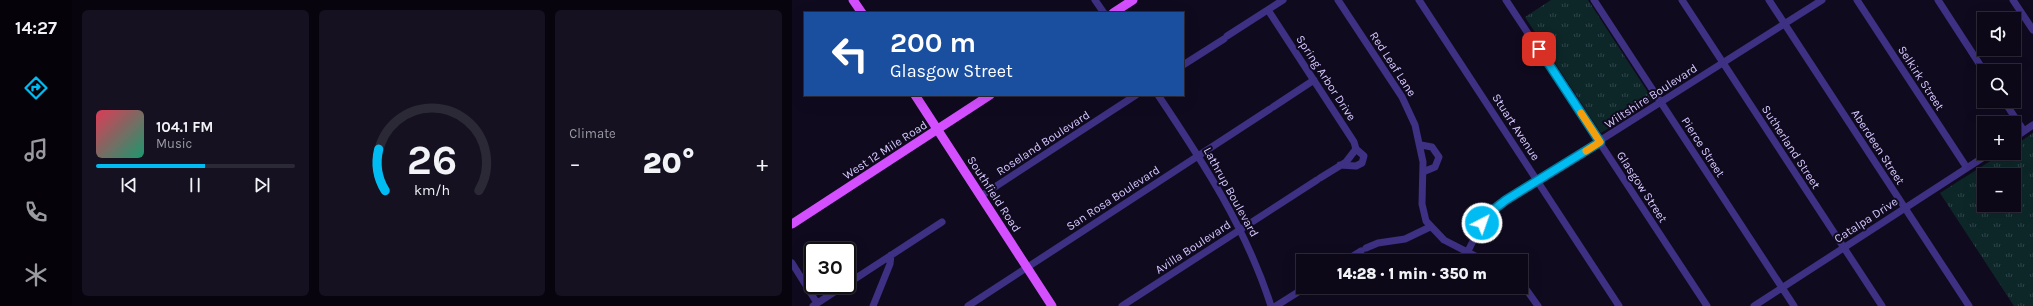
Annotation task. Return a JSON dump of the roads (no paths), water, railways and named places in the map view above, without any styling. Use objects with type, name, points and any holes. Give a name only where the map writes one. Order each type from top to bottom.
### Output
[{"type":"main road","points":[[853,0],[861,12]]},
{"type":"main road","points":[[1115,12],[1133,0]]},
{"type":"main road","name":"Southfield Road","points":[[916,96],[1052,306]]},
{"type":"main road","name":"West 12 Mile Road","points":[[792,224],[989,96]]},
{"type":"street","points":[[1095,0],[1103,12]]},
{"type":"street","points":[[1184,64],[1283,0]]},
{"type":"street","name":"Red Leaf Lane","points":[[1338,0],[1406,103],[1415,125],[1421,145],[1424,172],[1422,207],[1426,221],[1430,227],[1444,240],[1467,253]]},
{"type":"street","name":"Stuart Avenue","points":[[1419,0],[1619,306]]},
{"type":"street","name":"Glasgow Street","points":[[1506,0],[1707,306]]},
{"type":"street","name":"Pierce Street","points":[[1594,0],[1794,306]]},
{"type":"street","name":"Sutherland Street","points":[[1682,0],[1882,306]]},
{"type":"street","name":"Aberdeen Street","points":[[1769,0],[1969,306]]},
{"type":"street","name":"Wiltshire Boulevard","points":[[1467,253],[1482,223],[1493,210],[1506,200],[1538,182],[1822,0]]},
{"type":"street","name":"Selkirk Street","points":[[1857,0],[1967,168]]},
{"type":"street","points":[[1938,0],[1979,64]]},
{"type":"street","points":[[2013,0],[2033,30]]},
{"type":"street","name":"Spring Arbor Drive","points":[[1268,10],[1354,142],[1356,150],[1364,156],[1364,162],[1359,165],[1351,167],[1340,165]]},
{"type":"street","name":"San Rosa Boulevard","points":[[968,306],[1314,80]]},
{"type":"street","name":"Roseland Boulevard","points":[[981,196],[1134,96]]},
{"type":"street","name":"Lathrup Boulevard","points":[[1159,96],[1198,155],[1240,229],[1257,267],[1270,306]]},
{"type":"street","points":[[2009,108],[2024,131]]},
{"type":"street","points":[[2021,133],[2033,125]]},
{"type":"street","points":[[1421,145],[1432,148],[1438,157],[1435,167],[1424,172]]},
{"type":"street","name":"Avilla Boulevard","points":[[1122,306],[1340,165],[1350,158],[1356,150]]},
{"type":"street","name":"Catalpa Drive","points":[[1754,306],[1979,160]]},
{"type":"street","points":[[856,278],[942,222]]},
{"type":"street","points":[[1356,254],[1378,243],[1405,239],[1430,227]]},
{"type":"street","points":[[873,306],[890,264],[891,255]]},
{"type":"street","points":[[792,264],[815,304],[830,294]]},
{"type":"street","points":[[1528,292],[1538,306]]},
{"type":"street","points":[[1276,306],[1296,293]]}]
